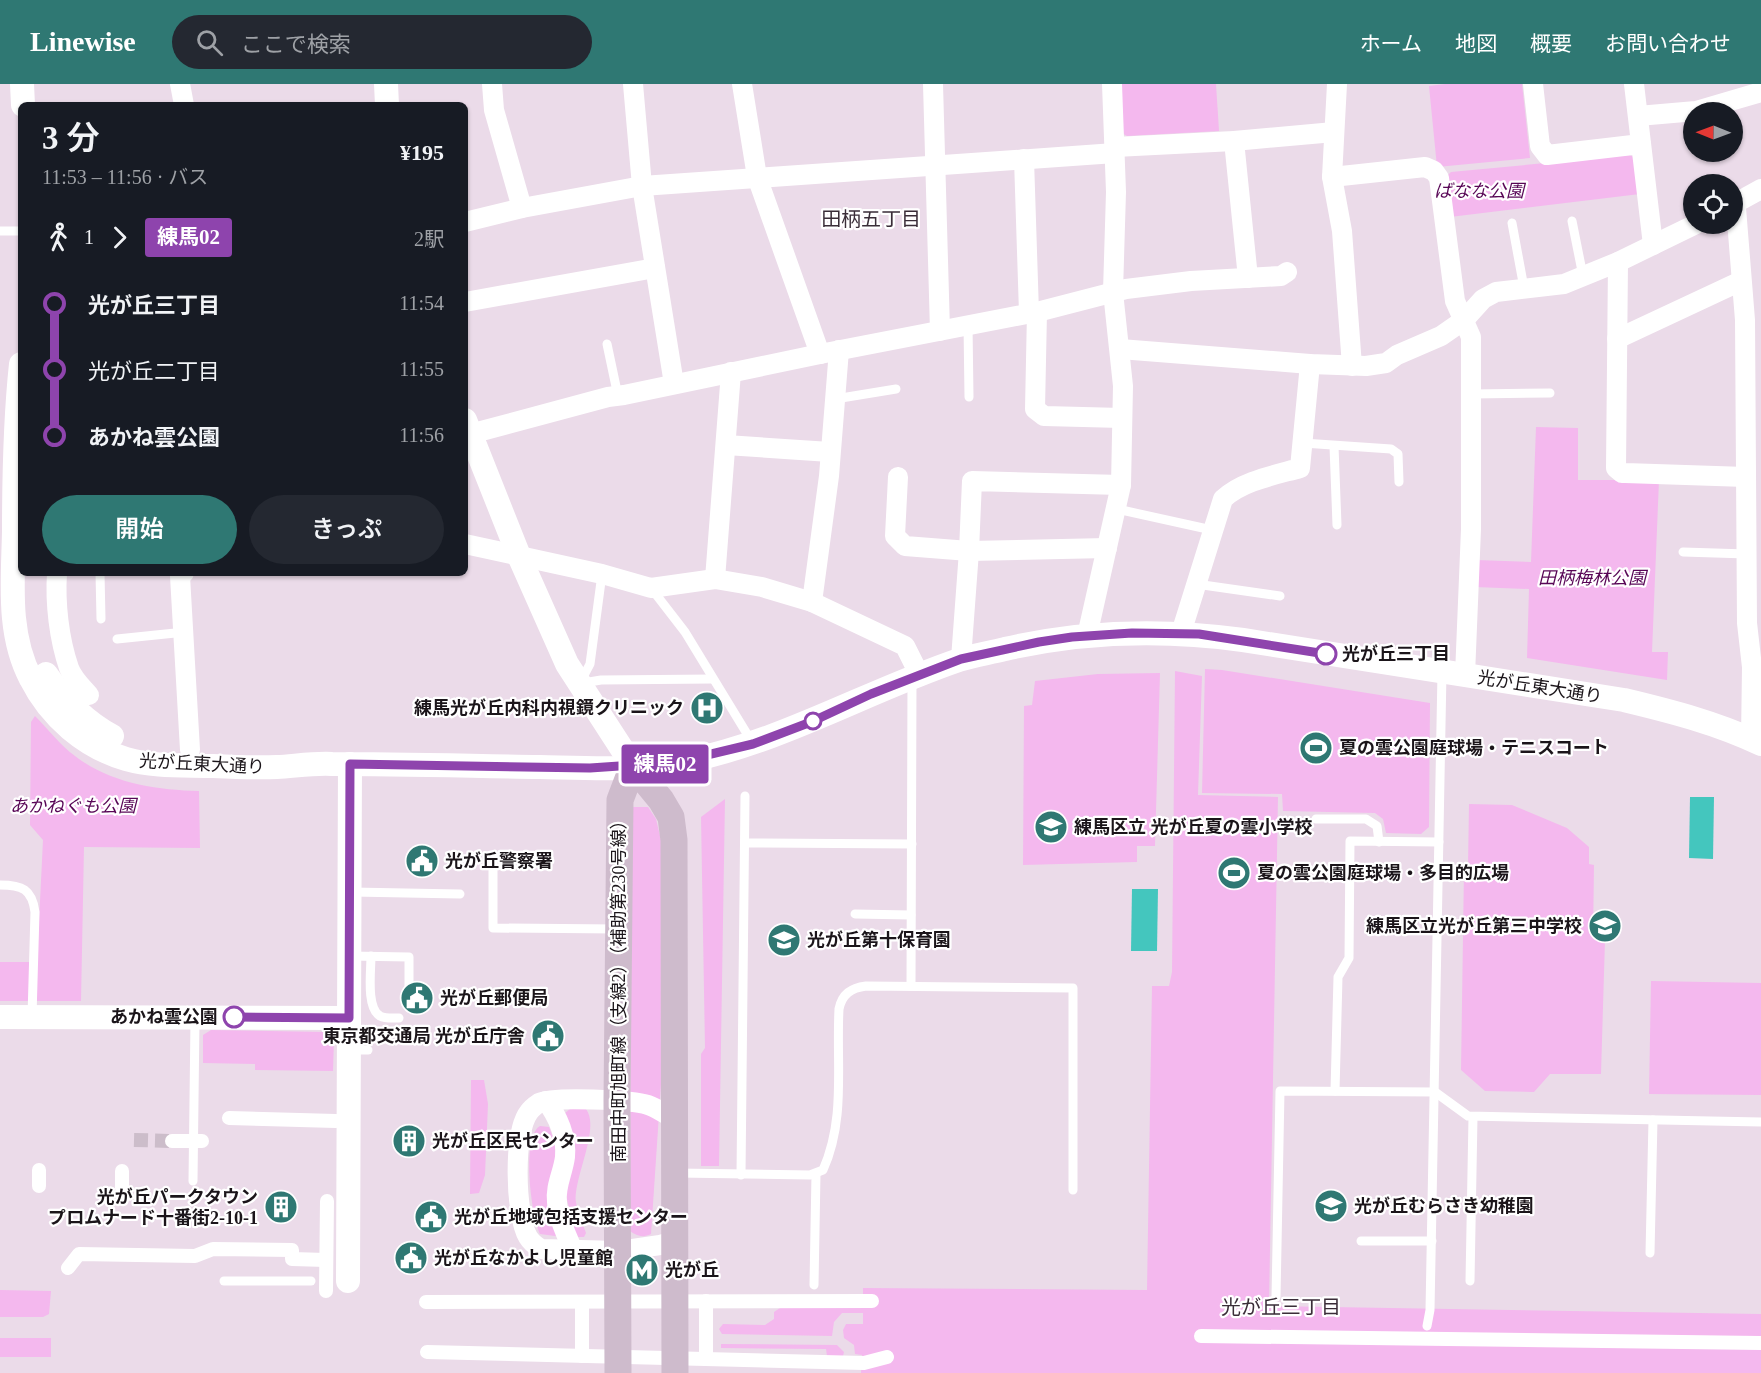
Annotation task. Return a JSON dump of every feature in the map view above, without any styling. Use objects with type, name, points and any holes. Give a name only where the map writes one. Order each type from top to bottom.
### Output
[{"type":"main road","name":"南田中町旭町線（支線2）（補助第230号線）","points":[[618,1373],[617,1101],[620,800],[633,766]]},
{"type":"main road","points":[[633,766],[661,800],[671,817],[674,840],[675,1373]]},
{"type":"street","points":[[22,84],[23,102]]},
{"type":"street","points":[[180,84],[183,102]]},
{"type":"street","points":[[386,84],[387,102]]},
{"type":"street","points":[[492,84],[494,110],[522,208]]},
{"type":"street","points":[[633,84],[642,186],[674,384]]},
{"type":"street","points":[[742,84],[757,177],[829,352],[835,399],[829,476],[812,602]]},
{"type":"street","points":[[933,84],[940,331]]},
{"type":"street","points":[[1087,636],[1121,485],[1123,387],[1113,292],[1115,150],[1112,84]]},
{"type":"street","points":[[1337,84],[1332,177],[1342,231],[1352,366]]},
{"type":"street","points":[[1533,84],[1540,146],[1547,155],[1641,144]]},
{"type":"street","points":[[1634,84],[1653,245]]},
{"type":"street","points":[[1638,116],[1696,111],[1761,92]]},
{"type":"street","points":[[468,221],[522,208],[642,186],[1024,159],[1334,132]]},
{"type":"street","points":[[1234,141],[1248,278]]},
{"type":"street","points":[[1024,159],[1033,313],[1035,409],[1044,416],[1122,418]]},
{"type":"street","points":[[1332,177],[1425,167],[1434,171],[1439,178],[1455,301],[1471,337],[1471,539],[1453,674]]},
{"type":"street","points":[[1743,199],[1761,189]]},
{"type":"street","points":[[1120,349],[1310,364],[1366,366],[1386,363],[1396,356],[1441,336],[1464,320],[1483,299],[1496,291],[1564,284],[1618,262],[1683,230]]},
{"type":"street","points":[[1740,234],[1748,286],[1745,320],[1746,477],[1750,541],[1747,622],[1757,667],[1756,742]]},
{"type":"street","points":[[1618,262],[1617,468],[1622,473],[1746,477]]},
{"type":"street","points":[[468,301],[655,268]]},
{"type":"street","points":[[468,427],[829,352],[1033,313],[1126,289],[1191,281],[1281,276],[1287,272]]},
{"type":"street","points":[[1617,339],[1748,286]]},
{"type":"street","points":[[1181,633],[1220,504],[1229,493],[1258,480],[1300,468],[1310,364]]},
{"type":"street","points":[[715,579],[731,372]]},
{"type":"street","name":"光が丘東大通り","points":[[18,390],[7,453],[15,628],[18,646],[28,673],[43,699],[58,717],[74,731],[108,753],[145,763],[274,767],[339,764],[590,768],[678,762],[753,744],[961,659],[1039,642],[1087,636],[1181,633],[1243,640],[1624,700],[1667,710],[1756,742]]},
{"type":"street","points":[[468,429],[519,556],[567,664],[633,766]]},
{"type":"street","points":[[726,446],[830,452]]},
{"type":"street","points":[[898,477],[895,536],[905,546],[969,551],[1107,548]]},
{"type":"street","points":[[961,659],[972,481],[1121,485]]},
{"type":"street","points":[[468,545],[602,574],[651,588],[715,579],[762,587],[812,602],[905,646],[916,677]]},
{"type":"street","name":"光が丘東大通り","points":[[28,576],[29,620],[45,674],[74,709],[103,731],[137,746],[275,753],[339,764]]},
{"type":"street","points":[[57,576],[57,607],[70,669],[77,682],[89,695]]},
{"type":"street","points":[[180,576],[190,750]]},
{"type":"street","points":[[45,674],[60,673],[70,669]]},
{"type":"street","points":[[336,1285],[358,1050],[349,1018],[360,956],[349,892],[339,764]]},
{"type":"street","points":[[0,1017],[349,1018]]},
{"type":"street","points":[[673,1118],[647,1105],[617,1101],[546,1101],[539,1103],[529,1111],[522,1122],[519,1135],[519,1182],[523,1224],[534,1245],[541,1249],[619,1251],[660,1245],[675,1240]]},
{"type":"street","points":[[546,1101],[557,1119],[563,1138],[565,1157],[557,1184],[556,1203],[561,1223],[573,1251]]},
{"type":"street","points":[[229,1118],[336,1121]]},
{"type":"street","points":[[172,1141],[202,1141]]},
{"type":"street","points":[[39,1170],[39,1186]]},
{"type":"street","points":[[122,1171],[122,1188]]},
{"type":"street","points":[[327,1201],[326,1260],[336,1285]]},
{"type":"street","points":[[69,1268],[79,1254],[195,1256],[213,1249],[292,1251],[292,1259],[326,1260]]},
{"type":"street","points":[[706,1301],[706,1359]]},
{"type":"street","points":[[426,1302],[872,1301]]},
{"type":"street","points":[[582,1302],[582,1356]]},
{"type":"street","points":[[1201,1336],[1761,1343]]},
{"type":"street","points":[[427,1352],[864,1363],[887,1357]]},
{"type":"lane","points":[[1572,221],[1583,276]]},
{"type":"lane","points":[[1512,222],[1524,288]]},
{"type":"lane","points":[[0,231],[18,231]]},
{"type":"lane","points":[[968,325],[969,397]]},
{"type":"lane","points":[[607,344],[618,396]]},
{"type":"lane","points":[[835,399],[896,389]]},
{"type":"lane","points":[[1472,394],[1550,393]]},
{"type":"lane","points":[[1303,443],[1391,448],[1398,454],[1399,482]]},
{"type":"lane","points":[[1334,446],[1337,525]]},
{"type":"lane","points":[[1117,508],[1212,530]]},
{"type":"lane","points":[[1683,552],[1750,541]]},
{"type":"lane","points":[[580,684],[590,664],[602,574]]},
{"type":"lane","points":[[100,576],[101,619]]},
{"type":"lane","points":[[1196,584],[1280,596]]},
{"type":"lane","points":[[651,588],[685,632],[753,744]]},
{"type":"lane","points":[[117,639],[185,632]]},
{"type":"lane","points":[[1426,1326],[1430,1310],[1432,1241],[1439,842],[1453,674]]},
{"type":"lane","points":[[911,986],[916,677]]},
{"type":"lane","points":[[580,684],[601,680],[712,679]]},
{"type":"lane","points":[[741,1175],[746,796]]},
{"type":"lane","points":[[1316,819],[1366,819],[1377,826],[1379,842]]},
{"type":"lane","points":[[1335,1091],[1338,977],[1349,958],[1350,841],[1439,842]]},
{"type":"lane","points":[[745,843],[912,844]]},
{"type":"lane","points":[[493,858],[493,928],[619,929]]},
{"type":"lane","points":[[0,885],[12,885],[24,889],[33,902],[35,912],[32,1017]]},
{"type":"lane","points":[[349,892],[460,894]]},
{"type":"lane","points":[[855,914],[912,915]]},
{"type":"lane","points":[[399,1018],[383,1017],[373,1008],[360,956],[409,957],[409,1008]]},
{"type":"lane","points":[[674,1173],[816,1174],[823,1170],[831,1153],[838,1118],[841,999],[854,988],[911,986],[1073,988],[1073,1190]]},
{"type":"lane","points":[[193,1181],[195,1017]]},
{"type":"lane","points":[[1276,1297],[1280,1091],[1435,1092],[1468,1116],[1473,1117],[1761,1122]]},
{"type":"lane","points":[[1470,1281],[1473,1117]]},
{"type":"lane","points":[[1650,1254],[1653,1120]]},
{"type":"lane","points":[[814,1286],[816,1174]]},
{"type":"lane","points":[[1362,1241],[1432,1241]]},
{"type":"lane","points":[[225,1281],[311,1281]]},
{"type":"green space","points":[[1120,84],[1216,84],[1219,131],[1127,136],[1122,133]]},
{"type":"green space","points":[[1522,84],[1530,158],[1437,167],[1429,86]]},
{"type":"green space","name":"ばなな公園","points":[[1630,155],[1637,159],[1640,194],[1450,217],[1444,179],[1451,172]]},
{"type":"green space","name":"田柄梅林公園","points":[[1536,427],[1578,428],[1578,480],[1659,480],[1652,652],[1668,652],[1667,680],[1527,658],[1529,589],[1475,587],[1476,560],[1531,562]]},
{"type":"green space","name":"夏の雲公園庭球場・テニスコート","points":[[1205,669],[1430,703],[1429,827],[1421,834],[1386,833],[1383,819],[1375,813],[1283,811],[1282,794],[1202,793]]},
{"type":"green space","points":[[1175,671],[1202,676],[1198,795],[1278,797],[1269,1306],[1761,1314],[1761,1373],[861,1373],[862,1355],[855,1354],[854,1345],[844,1338],[843,1330],[846,1324],[863,1324],[863,1313],[842,1313],[834,1322],[832,1336],[722,1334],[719,1329],[723,1324],[765,1325],[774,1319],[774,1312],[780,1308],[863,1306],[863,1288],[1147,1290],[1152,986],[1169,986],[1172,972]]},
{"type":"green space","points":[[1160,673],[1155,846],[1137,846],[1137,862],[1023,865],[1024,706],[1032,705],[1035,681],[1098,674]]},
{"type":"green space","name":"あかねぐも公園","points":[[35,716],[70,752],[103,773],[150,787],[199,791],[200,848],[84,847],[81,1001],[0,1001],[0,962],[37,962],[43,840],[30,825],[31,722]]},
{"type":"green space","points":[[725,799],[719,1166],[701,1166],[701,1054],[705,1048],[701,817]]},
{"type":"green space","points":[[1469,804],[1512,805],[1567,828],[1589,847],[1589,864],[1594,865],[1593,939],[1605,940],[1601,1074],[1550,1074],[1534,1092],[1485,1091],[1461,1070],[1464,869],[1468,866]]},
{"type":"green space","points":[[631,807],[648,807],[656,819],[662,844],[663,1054],[651,1234],[643,1236],[630,1231]]},
{"type":"green space","points":[[1651,981],[1761,983],[1761,1095],[1649,1094]]},
{"type":"green space","points":[[211,1030],[327,1032],[334,1039],[333,1071],[255,1070],[255,1064],[203,1063],[203,1035]]},
{"type":"green space","points":[[471,1080],[484,1080],[488,1104],[485,1175],[479,1193],[470,1194]]},
{"type":"green space","points":[[571,1108],[585,1108],[589,1116],[589,1139],[576,1192],[576,1202],[586,1233],[584,1237],[578,1237],[575,1233],[565,1191],[564,1114]]},
{"type":"green space","points":[[540,1126],[549,1127],[555,1143],[558,1234],[555,1236],[540,1234],[531,1195],[529,1160],[534,1133]]},
{"type":"green space","points":[[0,1290],[51,1291],[49,1314],[43,1317],[0,1317]]},
{"type":"green space","points":[[0,1338],[51,1338],[51,1357],[0,1357]]},
{"type":"green space","points":[[721,1344],[837,1345],[844,1352],[843,1356],[827,1356],[826,1349],[721,1348]]},
{"type":"shaded area","points":[[1690,797],[1714,797],[1713,859],[1689,858]]},
{"type":"shaded area","points":[[1132,889],[1158,889],[1157,951],[1131,951]]},
{"type":"tunnel","points":[[134,1140],[172,1141]]},
{"type":"bus line","name":"練馬02","points":[[234,1017],[349,1018],[350,764],[590,768],[678,762],[753,744],[961,659],[1072,637],[1132,633],[1199,634],[1326,654]]},
{"type":"place","name":"光が丘三丁目","points":[[1326,654]]},
{"type":"place","name":"練馬光が丘内科内視鏡クリニック","points":[[707,708]]},
{"type":"place","name":"夏の雲公園庭球場・テニスコート","points":[[1316,748]]},
{"type":"place","name":"練馬区立 光が丘夏の雲小学校","points":[[1051,827]]},
{"type":"place","name":"光が丘警察署","points":[[422,861]]},
{"type":"place","name":"夏の雲公園庭球場・多目的広場","points":[[1234,873]]},
{"type":"place","name":"練馬区立光が丘第三中学校","points":[[1605,926]]},
{"type":"place","name":"光が丘第十保育園","points":[[784,940]]},
{"type":"place","name":"光が丘郵便局","points":[[417,998]]},
{"type":"place","name":"あかね雲公園","points":[[234,1017]]},
{"type":"place","name":"東京都交通局 光が丘庁舎","points":[[548,1036]]},
{"type":"place","name":"光が丘区民センター","points":[[409,1141]]},
{"type":"place","name":"光が丘むらさき幼稚園","points":[[1331,1206]]},
{"type":"place","name":"光が丘パークタウン プロムナード十番街2-10-1","points":[[281,1207]]},
{"type":"place","name":"光が丘地域包括支援センター","points":[[431,1217]]},
{"type":"place","name":"光が丘なかよし児童館","points":[[411,1258]]},
{"type":"place","name":"光が丘","points":[[642,1270]]},
{"type":"district","name":"田柄五丁目","points":[[871,219]]},
{"type":"district","name":"光が丘三丁目","points":[[1281,1307]]}]
